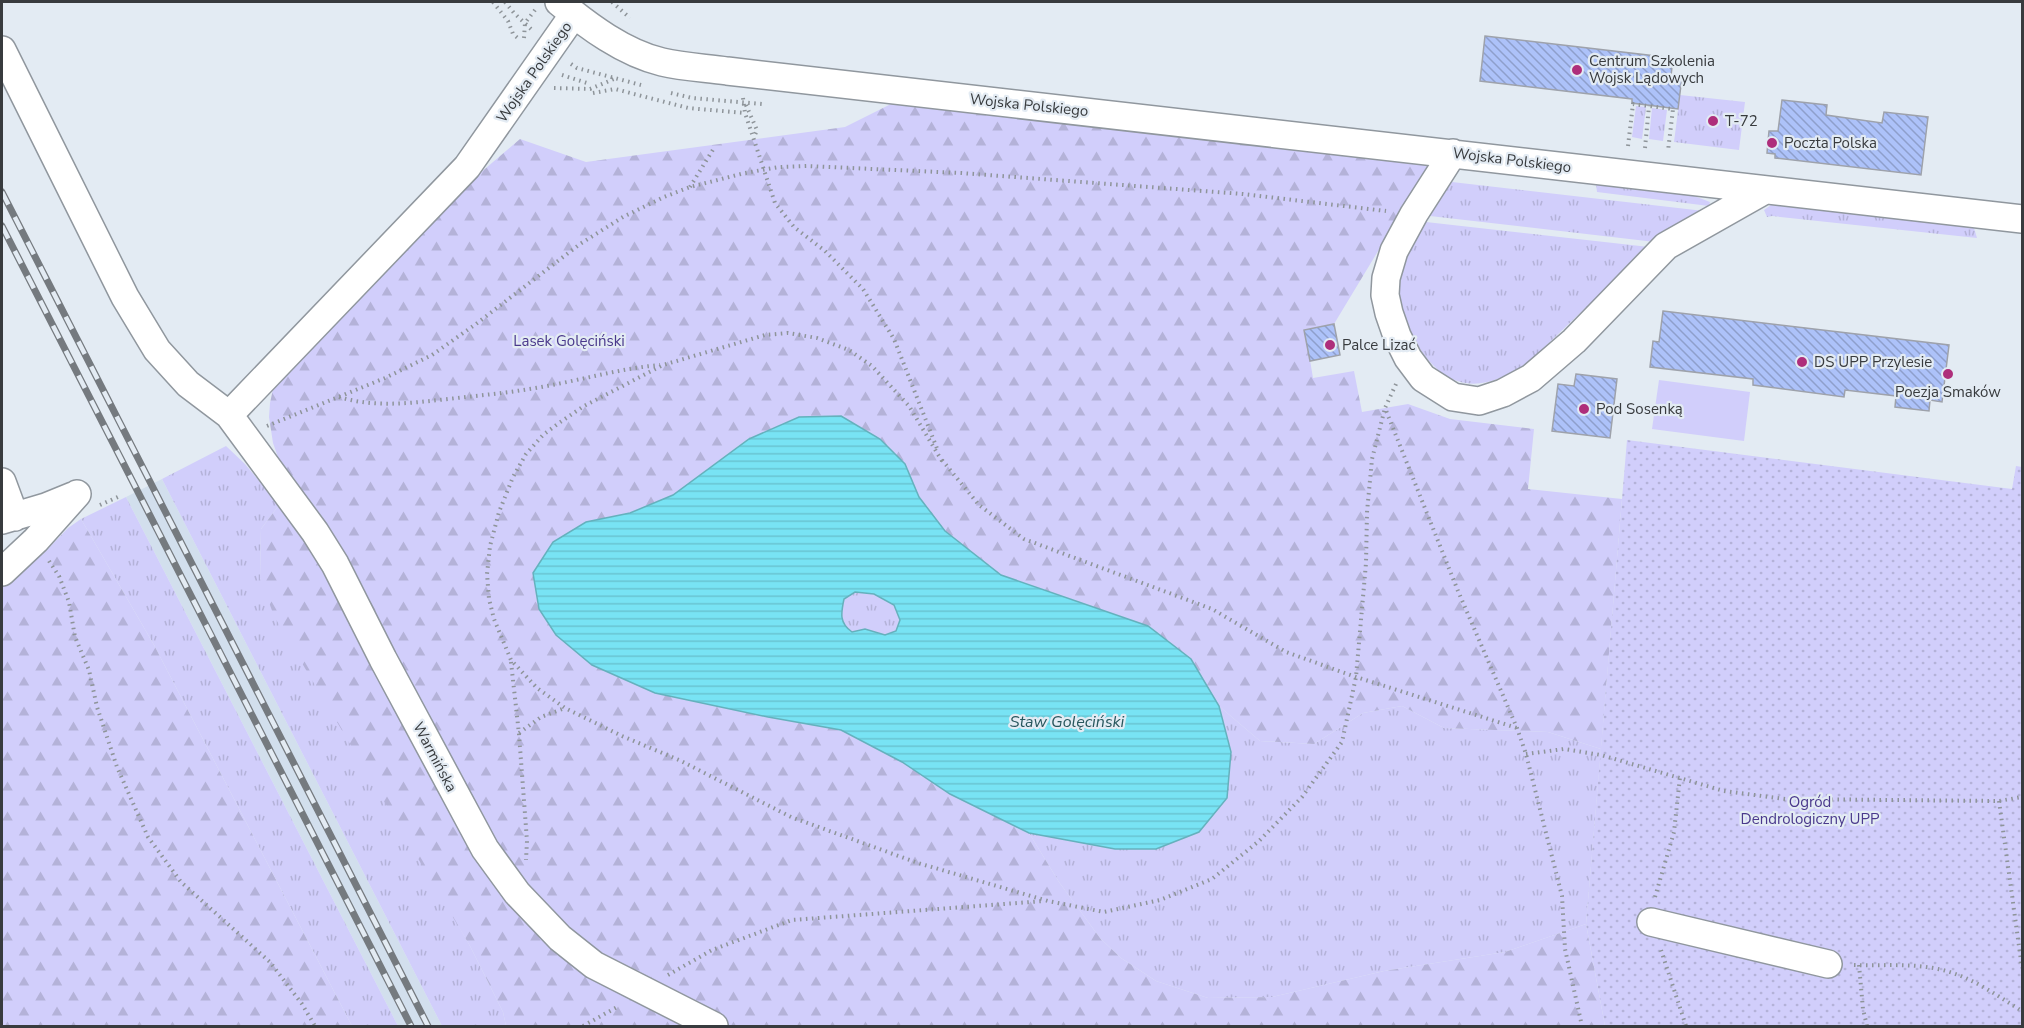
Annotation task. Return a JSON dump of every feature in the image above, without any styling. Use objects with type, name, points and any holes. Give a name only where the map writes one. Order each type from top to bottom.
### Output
[{"type":"street","name":"Wojska Polskiego","points":[[237,426],[467,167],[522,88],[566,8],[632,52],[663,62],[2022,219]]},
{"type":"street","name":"Warmińska","points":[[2,50],[125,297],[157,350],[188,384],[237,426],[315,532],[335,564],[382,659],[485,849],[516,893],[560,938],[594,965],[714,1026]]},
{"type":"street","points":[[1453,153],[1414,214],[1394,251],[1386,278],[1385,295],[1389,313],[1408,358],[1423,378],[1453,397],[1479,401],[1503,393],[1531,378],[1574,341],[1666,246],[1765,190]]},
{"type":"street","points":[[2,482],[8,518],[77,494],[36,540],[2,572]]},
{"type":"street","points":[[1651,922],[1828,964]]},
{"type":"path","points":[[493,2],[508,21],[513,34],[519,39]]},
{"type":"path","points":[[505,2],[537,34]]},
{"type":"path","points":[[558,72],[565,77],[587,83]]},
{"type":"path","points":[[522,88],[590,88],[615,79]]},
{"type":"path","points":[[593,93],[615,89],[688,108],[746,115],[776,202],[794,227],[825,251],[863,289],[894,339],[942,461]]},
{"type":"path","points":[[745,103],[757,130],[754,138]]},
{"type":"path","points":[[1628,146],[1633,105],[1649,106],[1672,109],[1668,150]]},
{"type":"path","points":[[1645,148],[1649,106]]},
{"type":"path","points":[[690,188],[714,148]]},
{"type":"path","points":[[237,426],[338,396],[404,370],[432,355],[589,238],[623,217],[711,180],[765,169],[807,166],[973,173],[1243,194],[1414,214]]},
{"type":"path","points":[[516,893],[525,863],[527,841],[519,734],[511,660],[494,619],[489,599],[488,574],[490,546],[499,512],[513,477],[526,454],[543,435],[584,406],[663,365],[765,335],[788,333],[817,338],[849,350],[872,366],[909,406],[942,461],[979,505],[1024,539],[1212,609],[1286,652],[1356,677],[1517,728]]},
{"type":"path","points":[[511,660],[537,688],[565,708],[622,736],[679,760],[791,817],[918,863],[1048,901],[1104,912],[1160,900],[1212,879],[1259,841],[1302,797],[1342,742],[1356,677],[1366,562],[1366,512],[1371,470],[1385,408],[1408,358]]},
{"type":"path","points":[[338,396],[359,403],[376,405],[431,401],[550,386],[632,367],[663,365]]},
{"type":"path","points":[[1385,408],[1526,754],[1562,896],[1565,949],[1582,1026]]},
{"type":"path","points":[[36,540],[58,576],[69,602],[75,637],[88,670],[96,707],[117,768],[148,837],[181,882],[270,962],[302,1004],[315,1026]]},
{"type":"path","points":[[519,734],[541,717],[565,708]]},
{"type":"path","points":[[1526,754],[1564,749],[1601,755],[1724,791],[1785,799],[1999,801],[2022,798]]},
{"type":"path","points":[[1999,801],[2022,968]]},
{"type":"path","points":[[583,1026],[712,950],[792,920],[1048,901]]},
{"type":"path","points":[[1828,964],[1900,964],[1940,969],[1977,983],[2022,1011]]},
{"type":"path","points":[[1859,965],[1867,1026]]},
{"type":"shaded area","points":[[162,479],[442,1026],[398,1026],[126,497]]},
{"type":"green space","points":[[1680,95],[1745,102],[1739,150],[1674,142]]},
{"type":"green space","name":"Lasek Golęciński","points":[[893,103],[1430,165],[1334,324],[1305,330],[1313,378],[1354,371],[1362,412],[1408,404],[1450,419],[1534,429],[1528,489],[1622,499],[1601,749],[1548,732],[1444,728],[1402,706],[1363,713],[1314,744],[1260,741],[1219,706],[1191,659],[1148,626],[1001,575],[945,531],[919,497],[905,464],[880,439],[841,416],[749,438],[673,495],[630,513],[586,522],[655,693],[841,730],[902,762],[950,794],[1029,833],[1059,882],[1100,938],[1121,958],[1156,981],[1208,998],[1272,997],[1384,971],[1505,952],[1586,924],[1605,1026],[729,1026],[597,958],[509,868],[321,526],[279,460],[273,443],[269,417],[273,389],[281,376],[365,294],[479,174],[520,139],[586,162],[845,127]]},
{"type":"green space","points":[[1636,106],[1646,107],[1642,139],[1632,137]]},
{"type":"green space","points":[[1652,108],[1667,110],[1663,141],[1649,139]]},
{"type":"green space","points":[[1452,182],[1704,211],[1655,242],[1430,216]]},
{"type":"green space","points":[[1596,184],[1689,194],[1710,202],[1709,206],[1597,192]]},
{"type":"green space","points":[[1786,204],[1974,228],[1977,238],[1767,217],[1764,210],[1771,205]]},
{"type":"green space","points":[[1426,222],[1649,247],[1529,362],[1496,380],[1466,383],[1452,379],[1427,358],[1411,334],[1402,312],[1399,296],[1400,272]]},
{"type":"green space","points":[[1659,380],[1750,392],[1744,441],[1652,429]]},
{"type":"green space","name":"Ogród Dendrologiczny UPP","points":[[1627,440],[2012,489],[2016,466],[2022,467],[2022,1026],[1605,1026],[1586,924]]},
{"type":"green space","points":[[226,446],[245,464],[279,505],[261,529],[260,578],[470,946],[503,1012],[506,1026],[442,1026],[162,479]]},
{"type":"green space","points":[[126,497],[398,1026],[352,1026],[154,645],[81,519]]},
{"type":"green space","points":[[279,505],[305,537],[494,879],[693,1026],[506,1026],[503,1012],[470,946],[274,616],[260,578],[261,529]]},
{"type":"green space","points":[[81,519],[154,645],[352,1026],[2,1026],[2,583],[35,549],[42,555],[68,528]]},
{"type":"green space","points":[[855,592],[874,594],[894,605],[900,620],[896,631],[885,635],[865,629],[852,632],[848,629],[842,617],[843,604],[844,599]]},
{"type":"green space","points":[[1219,706],[1260,741],[1314,744],[1363,713],[1402,706],[1444,728],[1548,732],[1601,749],[1586,924],[1505,952],[1384,971],[1272,997],[1208,998],[1156,981],[1121,958],[1100,938],[1059,882],[1029,833],[1115,849],[1156,849],[1199,832],[1231,752]]},
{"type":"water","name":"Staw Golęciński","points":[[841,416],[880,439],[905,464],[919,497],[945,531],[1001,575],[1148,626],[1191,659],[1219,706],[1231,752],[1227,798],[1199,832],[1156,849],[1115,849],[1029,833],[950,794],[902,762],[841,730],[655,693],[592,665],[556,635],[539,609],[533,573],[553,542],[586,522],[630,513],[673,495],[749,439],[799,417]],"holes":[[[855,592],[874,594],[894,605],[900,620],[896,631],[885,635],[865,629],[852,632],[845,625],[842,617],[844,599]]]},
{"type":"building","points":[[1485,36],[1673,58],[1671,76],[1682,77],[1678,109],[1632,103],[1632,99],[1480,81]]},
{"type":"building","points":[[1782,100],[1827,105],[1826,115],[1882,123],[1884,112],[1928,117],[1921,175],[1775,158],[1775,154],[1767,153],[1769,131],[1778,131]]},
{"type":"building","name":"DS UPP Przylesie","points":[[1663,311],[1949,345],[1942,402],[1930,400],[1929,411],[1895,407],[1896,396],[1845,390],[1844,397],[1753,385],[1753,379],[1650,367],[1653,341],[1659,342]]},
{"type":"building","points":[[1334,324],[1340,355],[1310,361],[1304,330]]},
{"type":"building","name":"Pod Sosenką","points":[[1576,374],[1617,379],[1610,438],[1552,431],[1558,384],[1574,386]]},
{"type":"railway","points":[[2,192],[428,1026]]},
{"type":"railway","points":[[2,226],[411,1026]]},
{"type":"place","name":"Centrum Szkolenia Wojsk Lądowych","points":[[1577,70]]},
{"type":"place","name":"T-72","points":[[1713,121]]},
{"type":"place","name":"Poczta Polska","points":[[1772,143]]},
{"type":"place","name":"Palce Lizać","points":[[1330,345]]},
{"type":"place","name":"DS UPP Przylesie","points":[[1802,362]]},
{"type":"place","name":"Poezja Smaków","points":[[1948,374]]},
{"type":"place","name":"Pod Sosenką","points":[[1584,409]]}]
